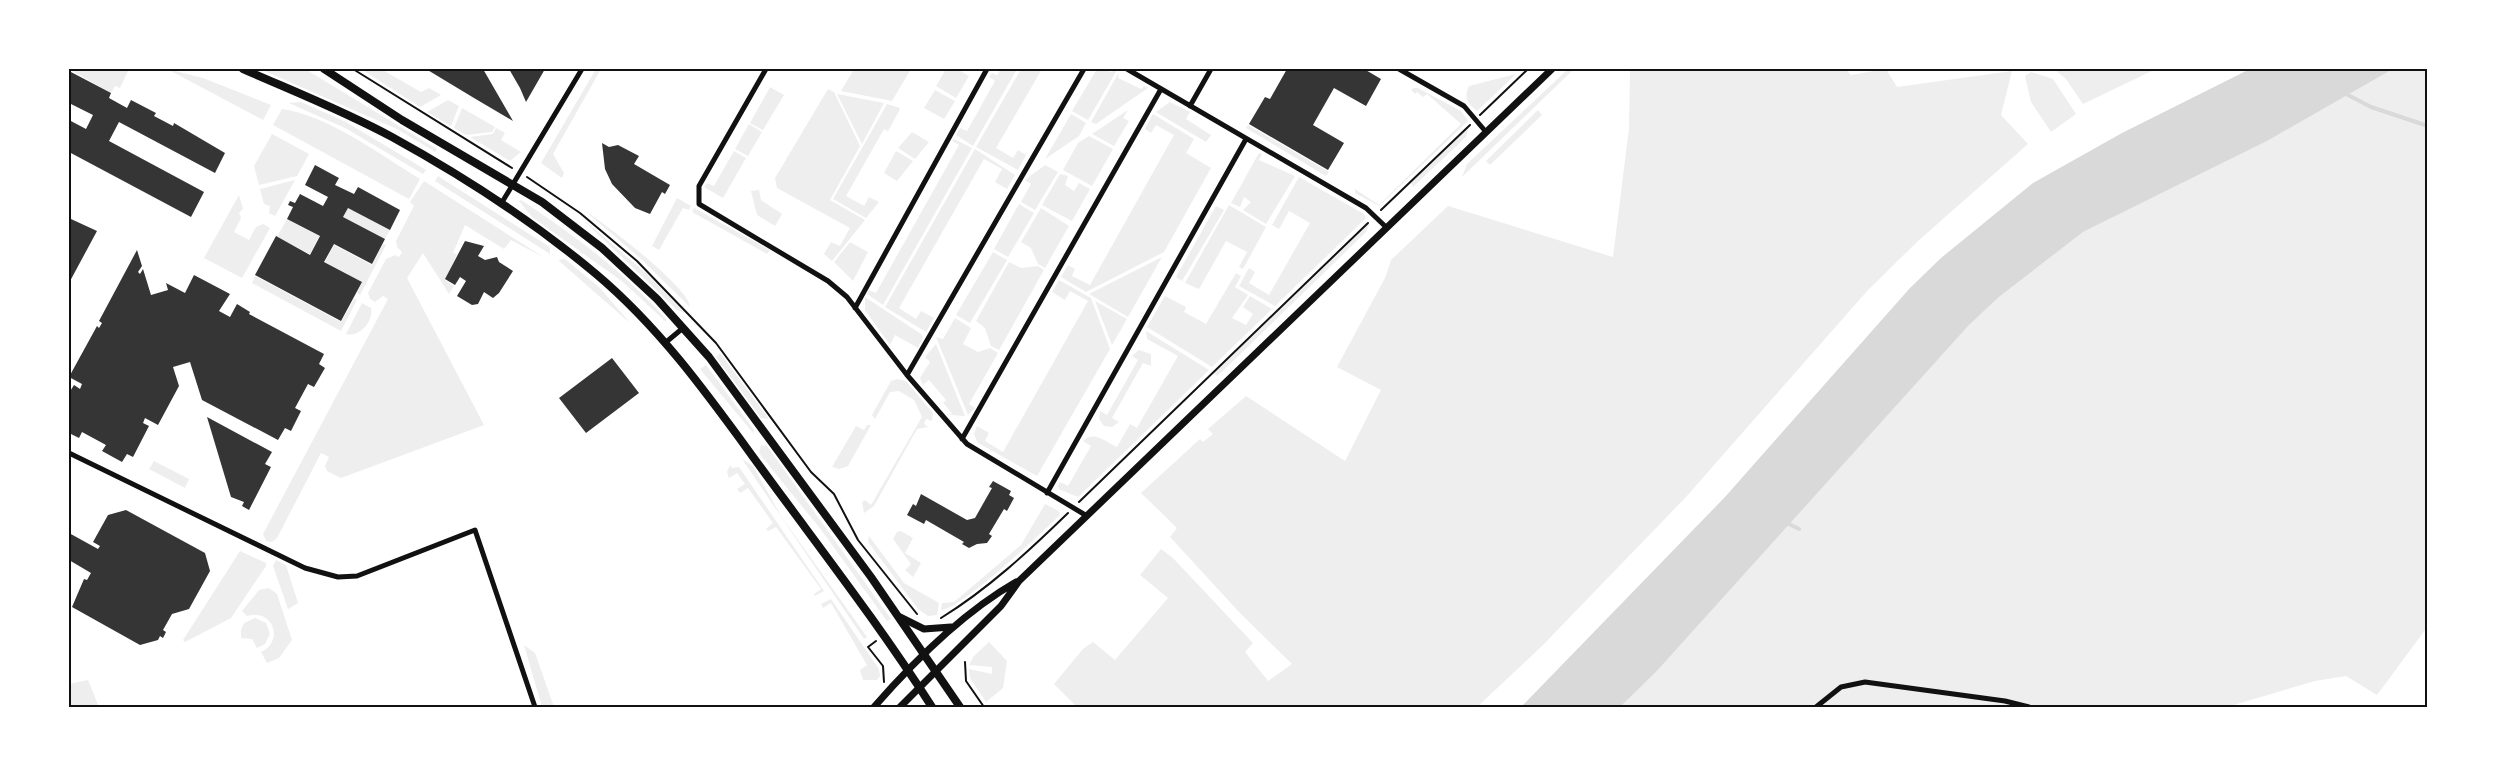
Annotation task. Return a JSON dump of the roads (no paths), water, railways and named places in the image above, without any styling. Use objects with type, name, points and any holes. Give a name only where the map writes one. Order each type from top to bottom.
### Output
[{"type":"main road","points":[[243,69],[318,100],[392,137],[501,204],[597,275],[665,343],[707,393],[832,560],[932,707]]},
{"type":"main road","points":[[324,69],[393,115],[514,184],[559,214],[644,287],[709,357],[900,617],[960,707]]},
{"type":"street","points":[[501,204],[582,69]]},
{"type":"street","points":[[766,69],[699,186],[699,204],[828,281],[855,308],[907,375],[962,439],[982,455],[1087,516]]},
{"type":"street","points":[[855,308],[987,69]]},
{"type":"street","points":[[907,375],[1084,69]]},
{"type":"street","points":[[1127,69],[1375,216],[1387,228]]},
{"type":"street","points":[[1190,106],[1211,69]]},
{"type":"street","points":[[1399,69],[1464,106],[1486,132]]},
{"type":"street","points":[[900,707],[1001,606],[1019,580],[1552,69]]},
{"type":"street","points":[[962,439],[1161,89]]},
{"type":"street","points":[[1047,493],[1246,139]]},
{"type":"street","points":[[665,343],[683,328]]},
{"type":"street","points":[[69,453],[305,568],[326,575],[357,576],[475,530],[535,707]]},
{"type":"street","points":[[874,707],[908,671],[987,598],[1019,580]]},
{"type":"street","points":[[900,617],[924,629],[954,627]]},
{"type":"street","points":[[1816,707],[1841,687],[1865,682],[2005,701],[2029,707]]},
{"type":"waterway","points":[[2348,95],[2371,107],[2428,126]]},
{"type":"waterway","points":[[1789,524],[1799,529]]}]
